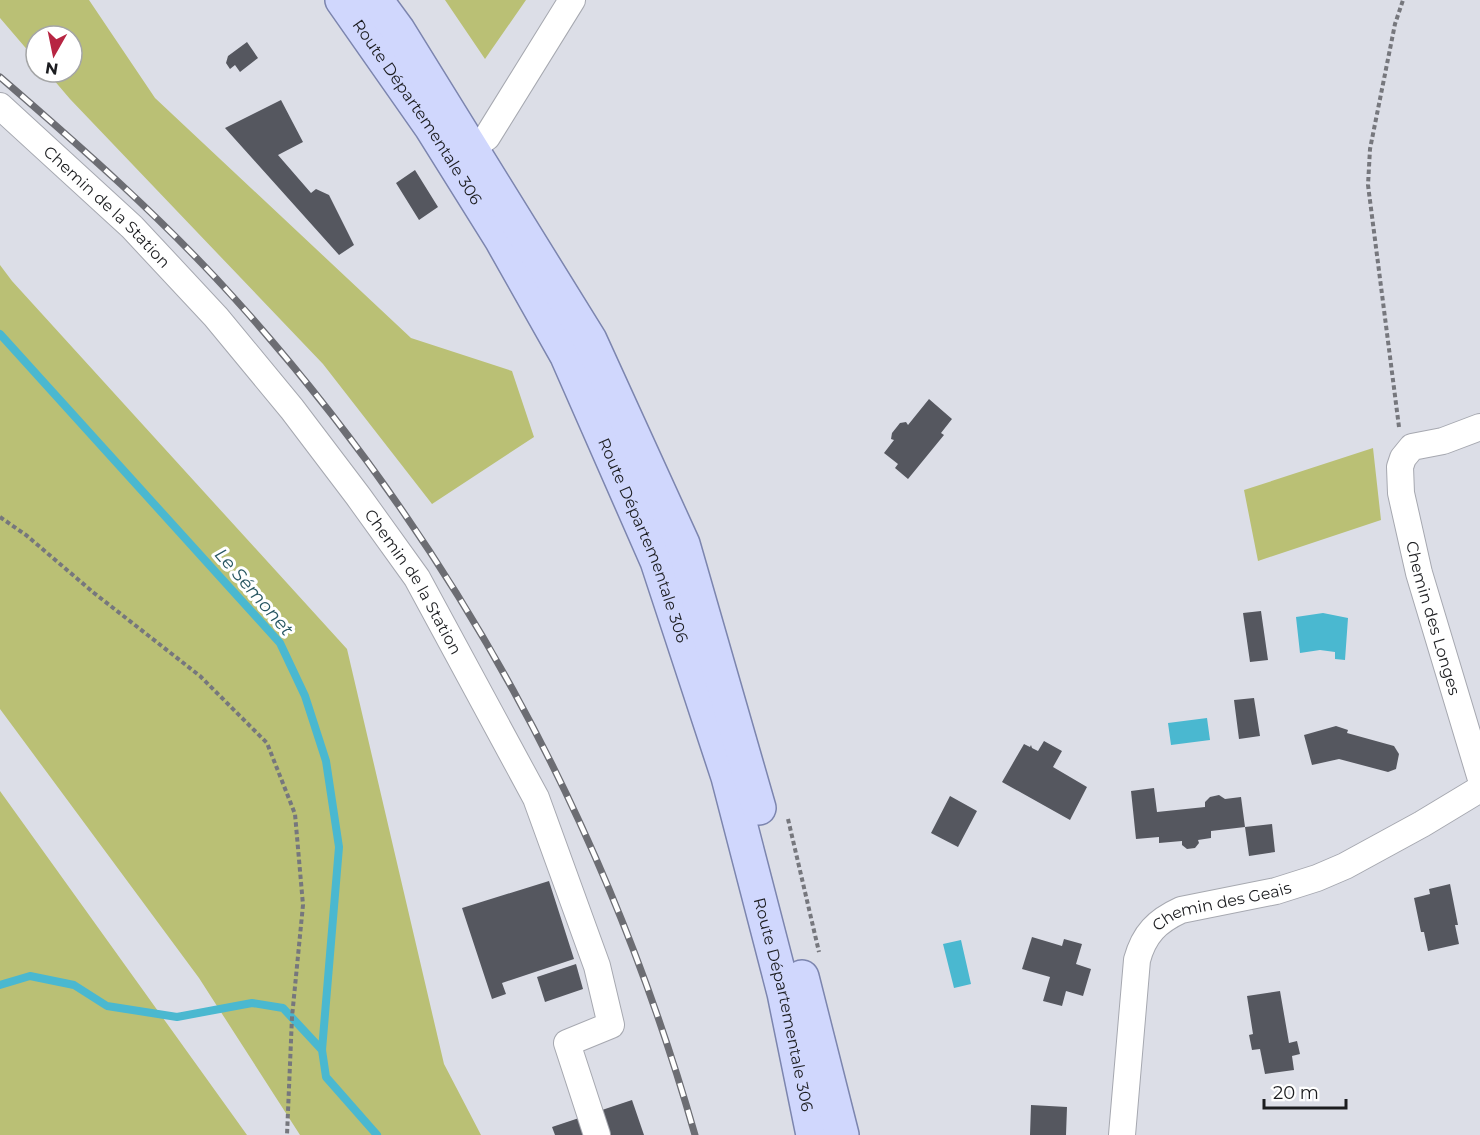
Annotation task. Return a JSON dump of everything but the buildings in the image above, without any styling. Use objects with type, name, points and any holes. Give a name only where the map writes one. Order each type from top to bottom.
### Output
[{"type":"main road","name":"Route Départementale 306","points":[[342,0],[431,127],[512,258],[567,356],[657,561],[728,777],[784,993],[813,1135]]},
{"type":"main road","name":"Route Départementale 306","points":[[376,0],[398,30],[590,340],[683,544],[749,768],[842,1135]]},
{"type":"street","points":[[472,148],[487,137],[572,0]]},
{"type":"street","name":"Chemin de la Station","points":[[0,106],[132,227],[216,317],[292,409],[417,578],[536,798],[597,966],[611,1025],[567,1043],[597,1135]]},
{"type":"street","points":[[1403,458],[1412,447],[1443,441],[1480,427]]},
{"type":"street","name":"Chemin des Longes","points":[[1403,458],[1400,467],[1401,493],[1419,573],[1480,776]]},
{"type":"street","name":"Chemin des Geais","points":[[1122,1135],[1137,960],[1141,947],[1155,925],[1181,910],[1276,891],[1317,878],[1345,866],[1422,824],[1480,789]]},
{"type":"path","points":[[1403,0],[1395,24],[1370,149],[1368,185],[1403,458]]},
{"type":"path","points":[[0,517],[26,535],[94,593],[200,676],[267,743],[296,814],[303,905],[292,1017],[287,1135]]},
{"type":"green space","points":[[0,0],[89,0],[155,98],[411,338],[512,371],[534,437],[432,504],[323,364],[57,84],[84,84],[84,24],[24,24],[24,46],[0,18]]},
{"type":"green space","points":[[445,0],[526,0],[485,59]]},
{"type":"green space","points":[[0,265],[12,281],[347,649],[444,1064],[481,1135],[300,1135],[199,978],[0,709]]},
{"type":"green space","points":[[1373,448],[1381,520],[1258,561],[1244,490]]},
{"type":"green space","points":[[0,791],[247,1135],[0,1135]]},
{"type":"water","points":[[1323,613],[1348,618],[1345,660],[1335,659],[1335,652],[1320,650],[1300,653],[1296,617]]},
{"type":"water","points":[[1207,718],[1210,740],[1171,745],[1168,723]]},
{"type":"water","points":[[961,940],[971,984],[954,988],[943,944]]},
{"type":"waterway","name":"Le Sémonet","points":[[0,334],[280,643],[305,696],[326,761],[339,847],[322,1050],[326,1077],[377,1135]]},
{"type":"waterway","points":[[0,985],[30,976],[74,985],[107,1006],[177,1017],[252,1003],[283,1008],[322,1050]]},
{"type":"railway","points":[[0,77],[150,212],[235,299],[313,391],[386,487],[452,587],[513,690],[568,796],[616,906],[659,1019],[695,1135]]}]
